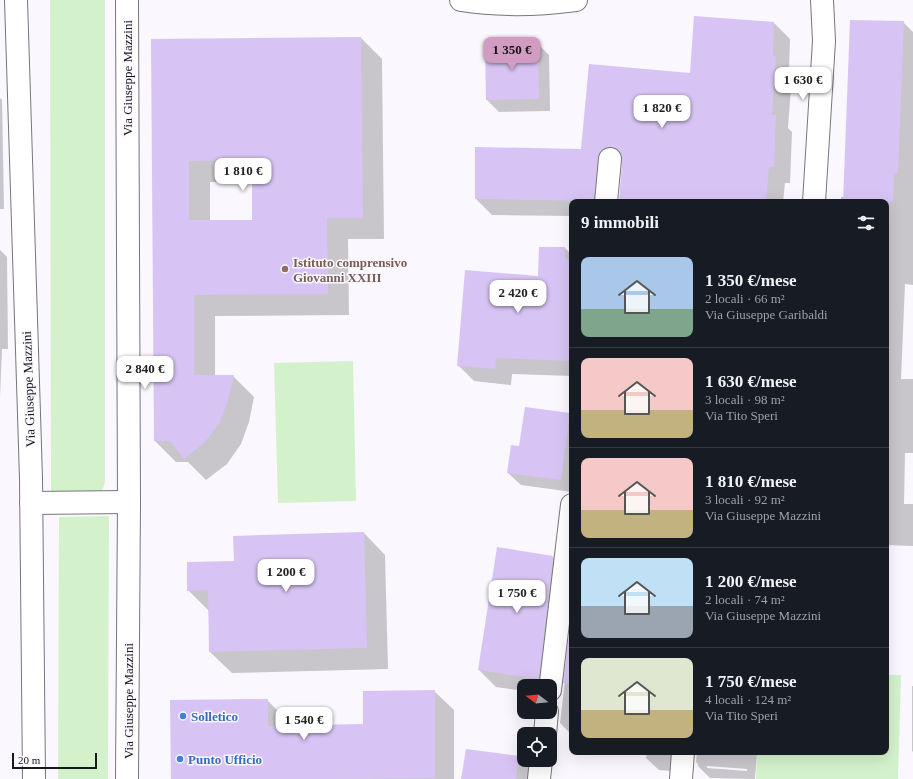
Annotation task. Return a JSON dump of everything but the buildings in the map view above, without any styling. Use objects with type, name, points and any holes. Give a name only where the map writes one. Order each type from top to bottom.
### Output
[{"type":"street","name":"Via Giuseppe Mazzini","points":[[16,0],[31,503],[34,779]]},
{"type":"street","name":"Via Giuseppe Mazzini","points":[[127,0],[129,502],[127,779]]},
{"type":"street","points":[[461,0],[481,3],[506,4],[542,4],[576,0]]},
{"type":"street","points":[[814,199],[824,41],[822,0]]},
{"type":"street","points":[[606,199],[610,159]]},
{"type":"street","points":[[31,503],[129,502]]},
{"type":"street","points":[[551,679],[569,531]]},
{"type":"street","points":[[681,779],[683,755]]},
{"type":"street","points":[[539,779],[540,767]]},
{"type":"green space","points":[[50,0],[105,0],[105,482],[101,494],[51,494]]},
{"type":"green space","points":[[353,361],[356,501],[278,503],[274,363]]},
{"type":"green space","points":[[109,516],[108,779],[58,779],[59,517]]},
{"type":"green space","points":[[889,675],[901,675],[898,779],[756,779],[757,755],[889,755]]},
{"type":"place","name":"Istituto comprensivo Giovanni XXIII","points":[[285,269]]},
{"type":"place","name":"Solletico","points":[[183,716]]},
{"type":"place","name":"Punto Ufficio","points":[[180,759]]}]
